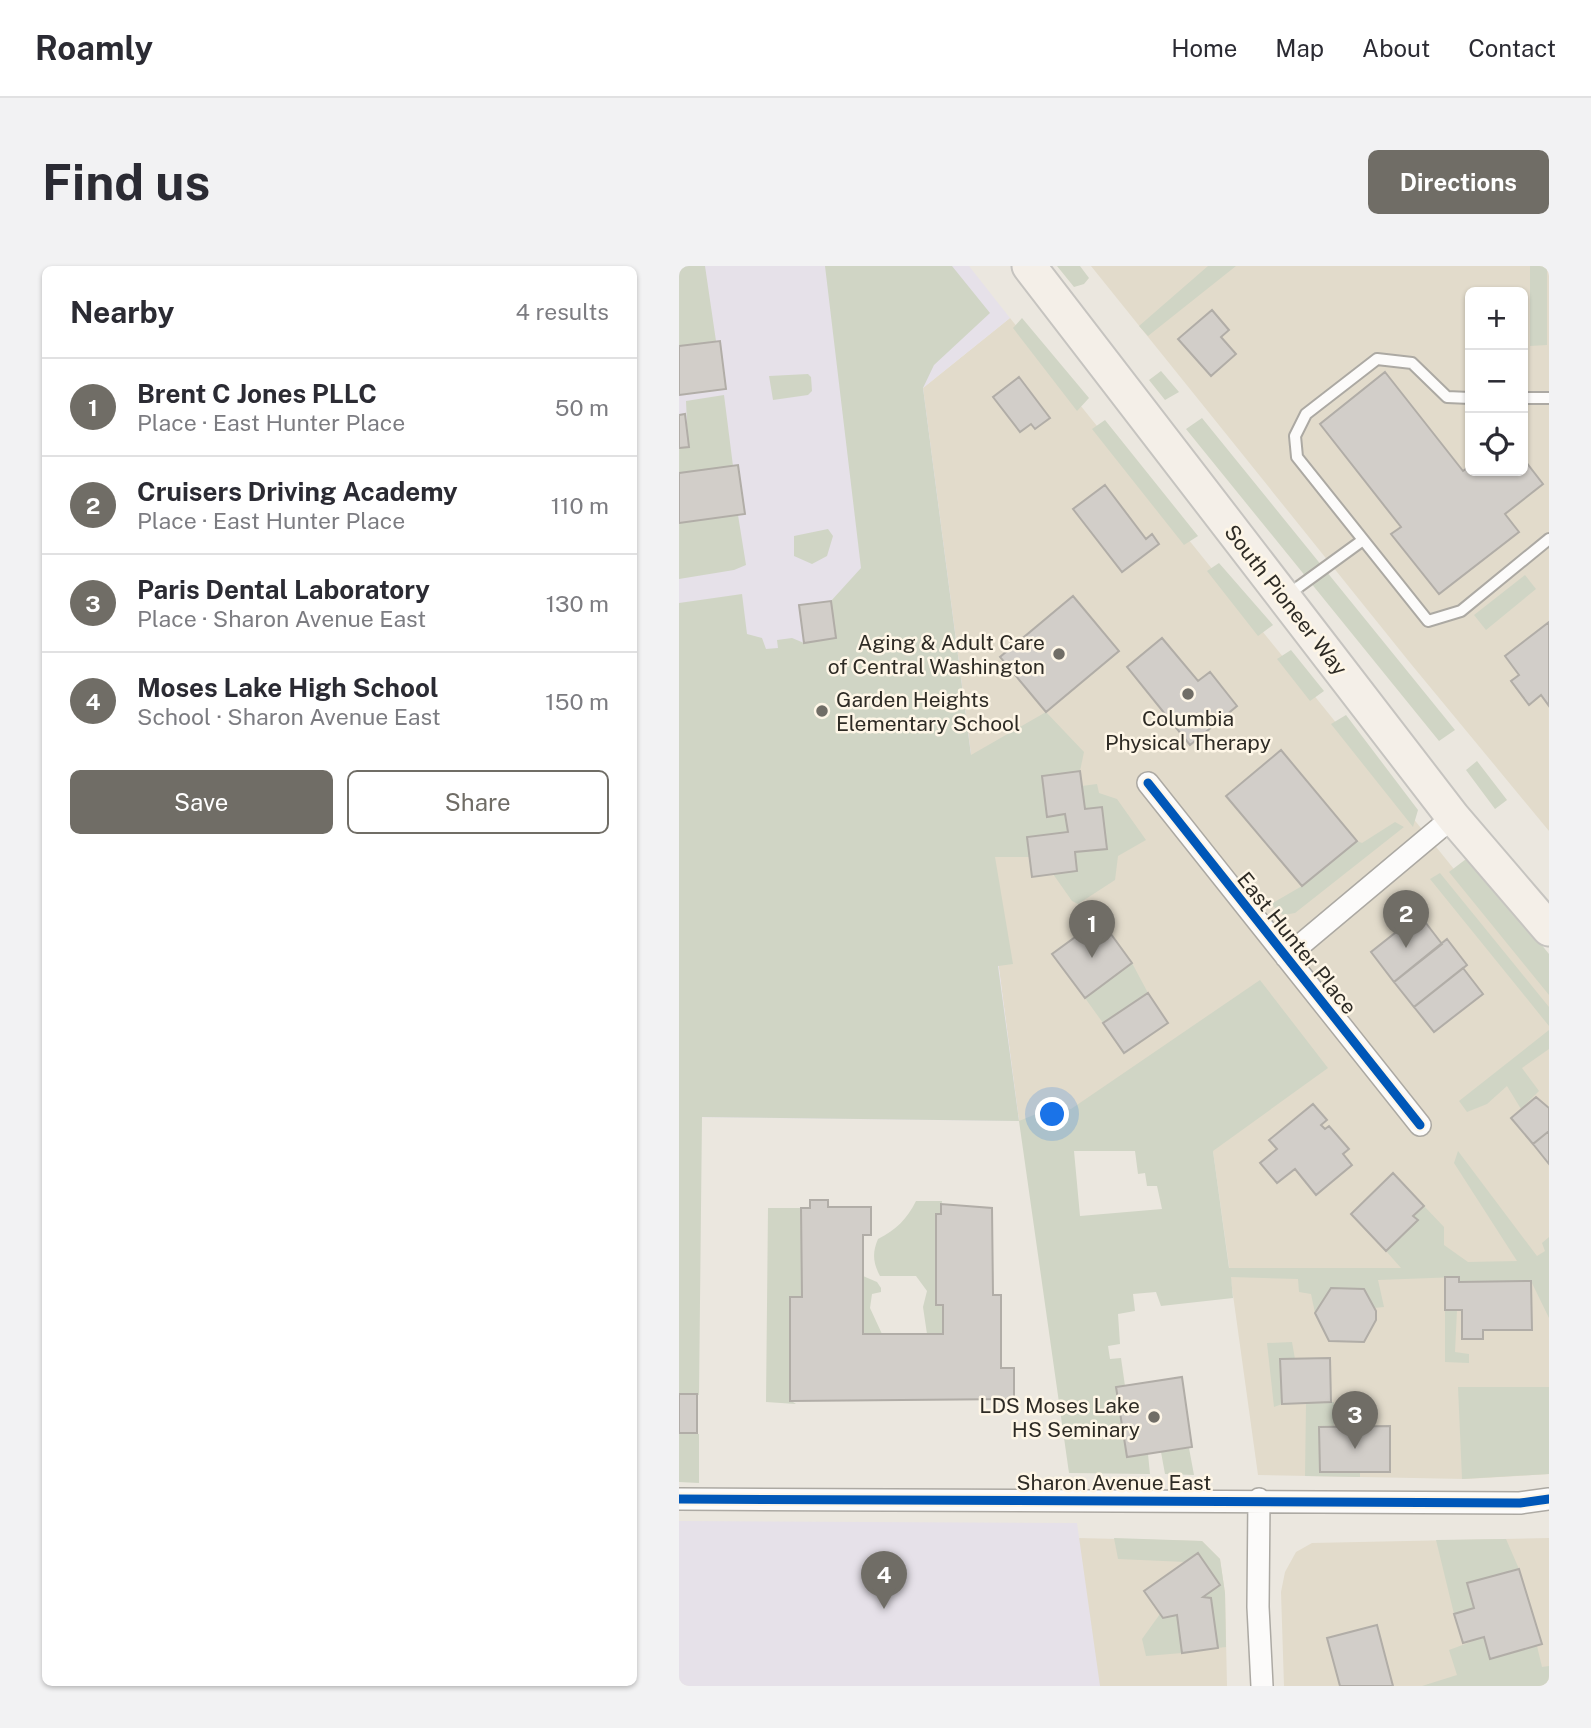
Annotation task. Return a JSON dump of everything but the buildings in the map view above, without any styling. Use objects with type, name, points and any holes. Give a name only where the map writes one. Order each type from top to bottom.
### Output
[{"type":"main road","name":"South Pioneer Way","points":[[1029,266],[1453,817],[1549,929]]},
{"type":"street","name":"East Hunter Place","points":[[1148,783],[1420,1125]]},
{"type":"street","name":"East Hunter Place","points":[[1286,957],[1453,817]]},
{"type":"street","name":"Sharon Avenue East","points":[[679,1499],[1259,1499],[1520,1503],[1549,1499]]},
{"type":"street","points":[[1259,1499],[1258,1607],[1262,1686]]},
{"type":"lane","points":[[1465,398],[1447,397],[1412,363],[1377,359],[1306,414],[1295,436],[1297,457],[1427,621],[1461,611],[1549,539]]},
{"type":"lane","points":[[1528,398],[1549,398]]},
{"type":"lane","points":[[1284,598],[1363,540]]},
{"type":"shaded area","name":"Garden Heights Elementary School","points":[[679,266],[969,266],[1010,318],[923,388],[1019,1121],[679,1117]]},
{"type":"shaded area","points":[[1091,266],[1549,266],[1549,831],[1411,664]]},
{"type":"shaded area","points":[[1010,318],[1549,987],[1549,1474],[1466,1479],[1258,1475],[1213,1151],[1074,1151],[1019,1121],[923,388]]},
{"type":"shaded area","points":[[679,1521],[1077,1523],[1100,1686],[679,1686]]},
{"type":"shaded area","points":[[1078,1538],[1202,1541],[1220,1559],[1225,1593],[1227,1686],[1098,1686]]},
{"type":"shaded area","points":[[1549,1538],[1549,1686],[1284,1686],[1281,1592],[1285,1572],[1296,1552],[1312,1543]]},
{"type":"green space","points":[[679,266],[705,266],[716,341],[679,346]]},
{"type":"green space","name":"Garden Heights Elementary School","points":[[825,266],[952,266],[990,313],[934,365],[923,388],[971,755],[1046,712],[1084,752],[1080,771],[1042,776],[1048,817],[1065,814],[1068,832],[1027,837],[1030,857],[995,857],[1013,964],[998,966],[1019,1121],[702,1117],[699,1395],[679,1395],[679,603],[742,594],[747,634],[762,638],[766,649],[778,648],[777,640],[792,638],[804,643],[836,638],[831,601],[861,568]]},
{"type":"green space","points":[[1057,266],[1080,266],[1089,278],[1084,284],[1074,287]]},
{"type":"green space","points":[[1208,266],[1236,266],[1148,336],[1139,326]]},
{"type":"green space","points":[[1530,266],[1547,266],[1547,345],[1530,346]]},
{"type":"green space","points":[[1022,318],[1089,398],[1077,411],[1013,328]]},
{"type":"green space","points":[[1161,371],[1179,392],[1165,400],[1149,380]]},
{"type":"green space","points":[[808,374],[811,377],[812,391],[808,395],[773,400],[769,376]]},
{"type":"green space","points":[[724,395],[733,466],[679,473],[679,448],[688,447],[686,401]]},
{"type":"green space","points":[[1202,418],[1455,730],[1439,741],[1186,429]]},
{"type":"green space","points":[[1105,420],[1198,536],[1184,545],[1092,429]]},
{"type":"green space","points":[[738,515],[746,565],[734,570],[679,579],[679,523]]},
{"type":"green space","points":[[828,529],[833,536],[827,556],[812,564],[794,556],[794,536]]},
{"type":"green space","points":[[1219,563],[1273,625],[1258,636],[1207,571]]},
{"type":"green space","points":[[1525,575],[1536,589],[1486,630],[1474,615]]},
{"type":"green space","points":[[1291,650],[1324,691],[1310,701],[1277,659]]},
{"type":"green space","points":[[1346,715],[1418,810],[1413,827],[1331,724]]},
{"type":"green space","points":[[1477,761],[1507,800],[1495,809],[1466,770]]},
{"type":"green space","points":[[1097,784],[1099,793],[1117,799],[1146,840],[1118,856],[1115,880],[1078,904],[1072,901],[1053,874],[1077,871],[1075,852],[1107,848],[1085,809],[1082,786]]},
{"type":"green space","points":[[1395,822],[1404,827],[1295,913],[1283,915],[1271,904],[1302,886],[1357,841],[1362,843]]},
{"type":"green space","points":[[1470,856],[1549,954],[1549,995],[1449,872]]},
{"type":"green space","points":[[1440,873],[1549,1007],[1549,1026],[1430,879]]},
{"type":"green space","points":[[1132,963],[1148,993],[1103,1023],[1085,998]]},
{"type":"green space","points":[[1260,980],[1328,1068],[1213,1151],[1229,1268],[1401,1268],[1386,1251],[1417,1221],[1413,1216],[1424,1206],[1444,1227],[1444,1245],[1468,1262],[1517,1261],[1454,1163],[1458,1151],[1537,1256],[1545,1251],[1542,1243],[1549,1237],[1549,1318],[1531,1281],[1459,1282],[1458,1277],[1378,1280],[1384,1307],[1374,1308],[1364,1289],[1332,1289],[1315,1313],[1311,1294],[1299,1292],[1298,1279],[1231,1277],[1233,1298],[1161,1306],[1156,1292],[1133,1294],[1135,1311],[1118,1314],[1120,1344],[1108,1346],[1110,1359],[1121,1358],[1125,1386],[1117,1387],[1128,1457],[1148,1454],[1150,1474],[1069,1473],[1019,1121],[1053,1107],[1071,1109]],"holes":[[[1074,1151],[1135,1151],[1138,1174],[1145,1173],[1147,1186],[1157,1186],[1162,1209],[1080,1216]]]},
{"type":"green space","points":[[1549,1030],[1549,1049],[1522,1068],[1539,1091],[1521,1109],[1507,1086],[1487,1104],[1467,1112],[1459,1101]]},
{"type":"green space","points":[[916,1201],[942,1201],[936,1305],[943,1305],[943,1334],[927,1334],[923,1307],[927,1291],[916,1276],[880,1276],[875,1262],[874,1253],[878,1239],[900,1223]]},
{"type":"green space","points":[[768,1208],[801,1208],[802,1297],[790,1298],[790,1400],[796,1404],[766,1402]]},
{"type":"green space","points":[[863,1276],[877,1282],[881,1288],[881,1292],[872,1294],[870,1308],[882,1334],[863,1334]]},
{"type":"green space","points":[[1445,1310],[1457,1310],[1455,1352],[1469,1354],[1469,1363],[1445,1362]]},
{"type":"green space","points":[[1292,1342],[1295,1359],[1280,1360],[1282,1404],[1274,1407],[1267,1343]]},
{"type":"green space","points":[[1458,1387],[1549,1387],[1549,1474],[1462,1479]]},
{"type":"green space","points":[[1334,1402],[1334,1427],[1319,1427],[1320,1472],[1360,1472],[1360,1477],[1305,1476],[1306,1403]]},
{"type":"green space","points":[[679,1433],[699,1434],[699,1483],[679,1482]]},
{"type":"green space","points":[[1189,1448],[1194,1475],[1165,1474],[1161,1452]]},
{"type":"green space","points":[[1114,1538],[1202,1541],[1220,1559],[1225,1593],[1226,1647],[1218,1648],[1211,1599],[1203,1597],[1220,1585],[1198,1554],[1186,1562],[1118,1559]]},
{"type":"green space","points":[[1506,1539],[1519,1569],[1467,1583],[1474,1608],[1454,1614],[1436,1540]]},
{"type":"green space","points":[[1160,1614],[1163,1618],[1177,1615],[1182,1653],[1146,1656],[1142,1639]]},
{"type":"green space","points":[[1484,1637],[1490,1659],[1537,1646],[1542,1667],[1549,1666],[1549,1686],[1422,1686],[1457,1675],[1449,1650]]},
{"type":"cycle path","points":[[1148,783],[1420,1125]]},
{"type":"cycle path","points":[[679,1499],[1520,1503],[1549,1499]]},
{"type":"place","name":"Aging & Adult Care of Central Washington","points":[[1059,654]]},
{"type":"place","name":"Columbia Physical Therapy","points":[[1188,694]]},
{"type":"place","name":"Garden Heights Elementary School","points":[[822,711]]},
{"type":"place","name":"Cruisers Driving Academy","points":[[1406,948]]},
{"type":"place","name":"Brent C Jones PLLC","points":[[1092,958]]},
{"type":"place","name":"LDS Moses Lake HS Seminary","points":[[1154,1417]]},
{"type":"place","name":"Paris Dental Laboratory","points":[[1355,1449]]},
{"type":"place","name":"Moses Lake High School","points":[[884,1609]]}]
